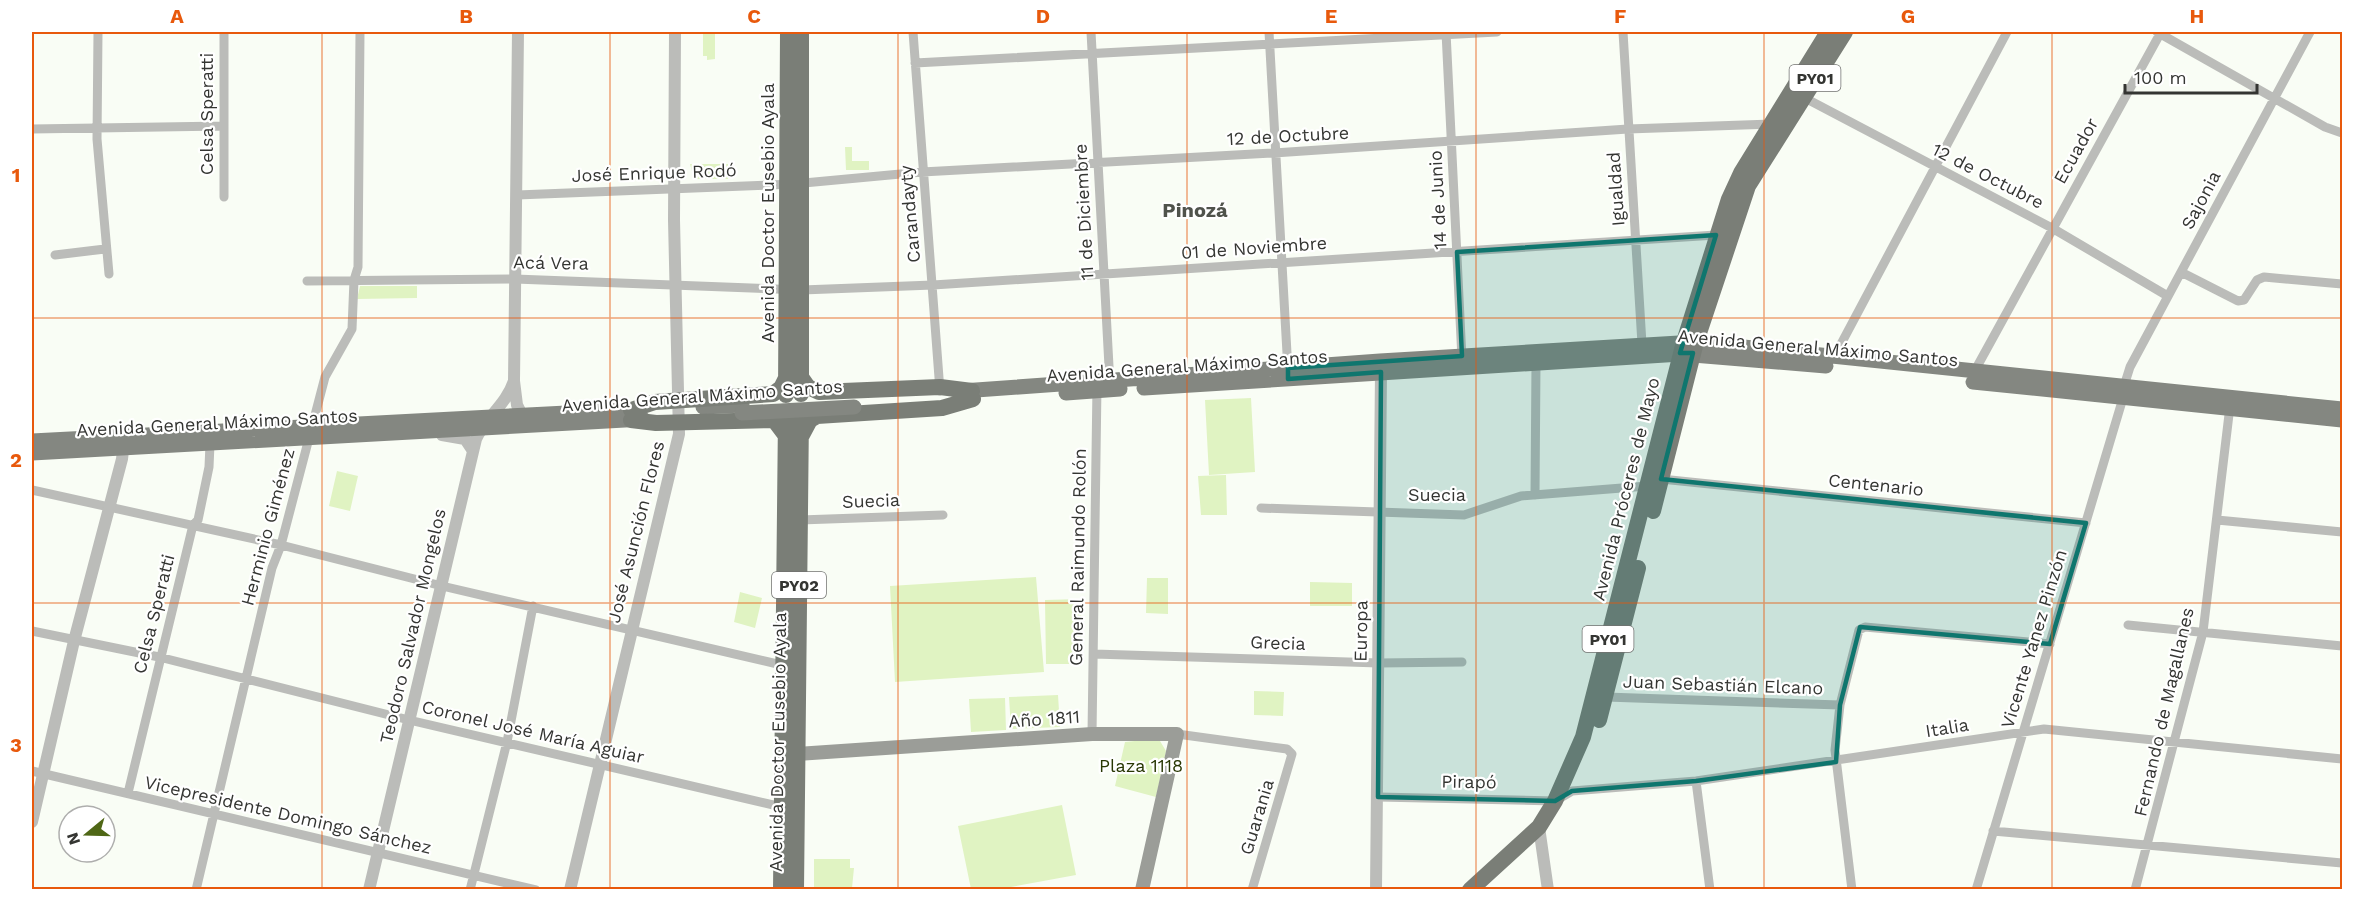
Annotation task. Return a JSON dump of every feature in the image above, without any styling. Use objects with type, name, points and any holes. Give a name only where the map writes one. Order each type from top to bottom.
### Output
[{"type":"highway","name":"Avenida Doctor Eusebio Ayala","points":[[788,32],[795,289],[794,386]]},
{"type":"highway","name":"Avenida Doctor Eusebio Ayala","points":[[793,183],[801,32]]},
{"type":"highway","name":"PY01","points":[[1797,94],[1828,32]]},
{"type":"highway","name":"PY01","points":[[1689,348],[1716,235],[1734,187],[1797,94],[1845,32]]},
{"type":"highway","name":"PY01","points":[[1689,348],[1748,186],[1778,124]]},
{"type":"highway","name":"Avenida Próceres de Mayo","points":[[1562,797],[1588,719],[1689,348]]},
{"type":"highway","points":[[678,412],[773,394],[781,388],[794,386],[808,387],[819,392],[940,390],[972,395]]},
{"type":"highway","points":[[631,415],[655,402],[678,412],[774,420],[793,437],[817,416],[942,408],[972,395]]},
{"type":"highway","name":"Avenida Doctor Eusebio Ayala","points":[[793,415],[791,668],[797,754],[796,890]]},
{"type":"highway","name":"Avenida Doctor Eusebio Ayala","points":[[781,890],[782,807],[800,520],[793,437]]},
{"type":"highway","name":"Avenida Próceres de Mayo","points":[[1486,890],[1540,834],[1562,797],[1606,697],[1654,483]]},
{"type":"highway","name":"Avenida Próceres de Mayo","points":[[1470,890],[1540,834]]},
{"type":"main road","name":"Avenida General Máximo Santos","points":[[1288,373],[1381,372],[1642,344],[1832,361],[2230,403],[2343,420]]},
{"type":"main road","name":"Avenida General Máximo Santos","points":[[678,412],[915,399],[1462,362],[1536,362],[1689,348]]},
{"type":"main road","name":"Avenida General Máximo Santos","points":[[915,399],[940,390]]},
{"type":"main road","name":"Avenida General Máximo Santos","points":[[2230,403],[2343,408]]},
{"type":"main road","name":"Avenida General Máximo Santos","points":[[32,453],[124,442],[631,415]]},
{"type":"main road","name":"Avenida General Máximo Santos","points":[[32,441],[210,444],[311,432],[415,431],[485,422]]},
{"type":"main road","name":"Año 1811","points":[[797,754],[1092,734],[1177,734]]},
{"type":"main road","points":[[1142,890],[1177,734]]},
{"type":"street","points":[[98,32],[97,130],[105,249],[109,274]]},
{"type":"street","name":"Celsa Speratti","points":[[224,32],[224,197]]},
{"type":"street","name":"Herminio Giménez","points":[[196,890],[272,568],[281,545],[330,365],[352,329],[354,280],[358,267],[360,32]]},
{"type":"street","name":"Teodoro Salvador Mongelos","points":[[518,32],[514,381],[525,420]]},
{"type":"street","name":"José Asunción Flores","points":[[570,890],[598,764],[679,434],[675,32]]},
{"type":"street","name":"Carandayty","points":[[913,32],[940,390]]},
{"type":"street","name":"11 de Diciembre","points":[[1091,32],[1103,274],[1104,385]]},
{"type":"street","points":[[1269,32],[1280,263],[1288,373]]},
{"type":"street","points":[[915,63],[1497,32]]},
{"type":"street","name":"Igualdad","points":[[1623,32],[1642,344]]},
{"type":"street","points":[[1832,361],[2007,32]]},
{"type":"street","points":[[2159,32],[2325,127],[2343,133]]},
{"type":"street","name":"Ecuador","points":[[1972,377],[2159,32]]},
{"type":"street","name":"Sajonia","points":[[2124,392],[2130,367],[2166,295],[2181,272],[2310,32]]},
{"type":"street","name":"14 de Junio","points":[[1446,33],[1462,362]]},
{"type":"street","name":"12 de Octubre","points":[[1797,94],[2052,228],[2166,295]]},
{"type":"street","name":"12 de Octubre","points":[[793,183],[922,172],[1274,153],[1628,129],[1778,124]]},
{"type":"street","points":[[32,129],[97,130],[224,126]]},
{"type":"street","name":"José Enrique Rodó","points":[[516,195],[793,183]]},
{"type":"street","name":"01 de Noviembre","points":[[795,289],[933,285],[1716,235]]},
{"type":"street","points":[[55,255],[105,249]]},
{"type":"street","points":[[2181,272],[2238,300],[2244,300],[2257,280],[2264,277],[2343,284]]},
{"type":"street","name":"Acá Vera","points":[[307,281],[515,279],[795,289]]},
{"type":"street","points":[[1536,362],[1536,495]]},
{"type":"street","name":"Europa","points":[[1376,890],[1381,372]]},
{"type":"street","name":"Teodoro Salvador Mongelos","points":[[369,890],[473,452],[485,422],[506,400],[514,381]]},
{"type":"street","name":"General Raimundo Rolón","points":[[1092,734],[1104,385]]},
{"type":"street","name":"Vicente Yanez Pinzón","points":[[1976,890],[2124,392]]},
{"type":"street","name":"Fernando de Magallanes","points":[[2135,890],[2176,743],[2203,632],[2230,403]]},
{"type":"street","points":[[415,431],[426,435],[457,437],[465,440],[473,452]]},
{"type":"street","points":[[32,822],[37,773],[110,507],[124,442]]},
{"type":"street","name":"Celsa Speratti","points":[[128,793],[159,657],[193,525],[198,520],[209,468],[210,444]]},
{"type":"street","name":"Suecia","points":[[1261,508],[1381,510],[1464,515],[1509,498],[1654,483]]},
{"type":"street","name":"Centenario","points":[[1654,483],[2086,524]]},
{"type":"street","points":[[32,490],[281,545],[442,586],[791,668]]},
{"type":"street","name":"Suecia","points":[[800,520],[943,515]]},
{"type":"street","points":[[2217,520],[2343,532]]},
{"type":"street","points":[[470,890],[507,742],[533,606]]},
{"type":"street","points":[[2128,625],[2343,646]]},
{"type":"street","points":[[1852,890],[1836,762],[1840,705],[1859,630],[1865,627],[2050,644]]},
{"type":"street","name":"Coronel José María Aguiar","points":[[32,631],[159,657],[409,720],[782,807]]},
{"type":"street","name":"Grecia","points":[[1094,654],[1379,663],[1462,662]]},
{"type":"street","name":"Juan Sebastián Elcano","points":[[1606,697],[1840,705]]},
{"type":"street","name":"Italia","points":[[1562,797],[1696,782],[2044,729],[2343,759]]},
{"type":"street","name":"Año 1811","points":[[1177,734],[1287,749],[1292,754]]},
{"type":"street","name":"Guarania","points":[[1252,890],[1292,754]]},
{"type":"street","name":"Vicepresidente Domingo Sánchez","points":[[37,773],[536,890]]},
{"type":"street","points":[[1696,782],[1710,890]]},
{"type":"street","name":"Pirapó","points":[[1378,797],[1562,797]]},
{"type":"street","points":[[1994,831],[2343,863]]},
{"type":"street","points":[[1540,834],[1548,890]]},
{"type":"highlighted area","points":[[1716,235],[1680,353],[1693,353],[1661,479],[2086,523],[2050,644],[1860,627],[1840,705],[1836,762],[1696,781],[1572,791],[1555,801],[1378,797],[1381,372],[1288,379],[1288,368],[1462,356],[1457,252]]},
{"type":"green space","points":[[703,32],[715,32],[715,59],[707,60],[707,56],[703,56]]},
{"type":"green space","points":[[845,147],[852,147],[852,161],[869,161],[869,170],[846,170]]},
{"type":"green space","points":[[690,164],[728,164],[728,179],[694,179]]},
{"type":"green space","points":[[360,286],[417,286],[417,298],[357,299]]},
{"type":"green space","points":[[1251,398],[1255,472],[1209,475],[1205,400]]},
{"type":"green space","points":[[337,471],[358,476],[350,511],[329,506]]},
{"type":"green space","points":[[1226,475],[1227,515],[1201,515],[1198,476]]},
{"type":"green space","points":[[1036,577],[1044,672],[895,682],[890,586]]},
{"type":"green space","points":[[1147,578],[1168,578],[1168,614],[1146,613]]},
{"type":"green space","points":[[1310,582],[1352,583],[1352,606],[1310,606]]},
{"type":"green space","points":[[740,592],[762,598],[755,628],[734,622]]},
{"type":"green space","points":[[1081,599],[1082,664],[1046,664],[1045,600]]},
{"type":"green space","points":[[1254,691],[1284,692],[1283,716],[1254,715]]},
{"type":"green space","points":[[1058,695],[1060,727],[1011,729],[1009,697]]},
{"type":"green space","points":[[1005,698],[1006,730],[971,732],[969,699]]},
{"type":"green space","name":"Plaza 1118","points":[[1154,739],[1160,741],[1166,751],[1156,797],[1115,786],[1125,742]]},
{"type":"green space","points":[[1062,805],[1076,875],[1000,889],[971,889],[958,826]]},
{"type":"green space","points":[[814,859],[850,859],[850,868],[854,868],[852,888],[814,889]]},
{"type":"district","name":"Pinozá","points":[[1195,210]]}]
